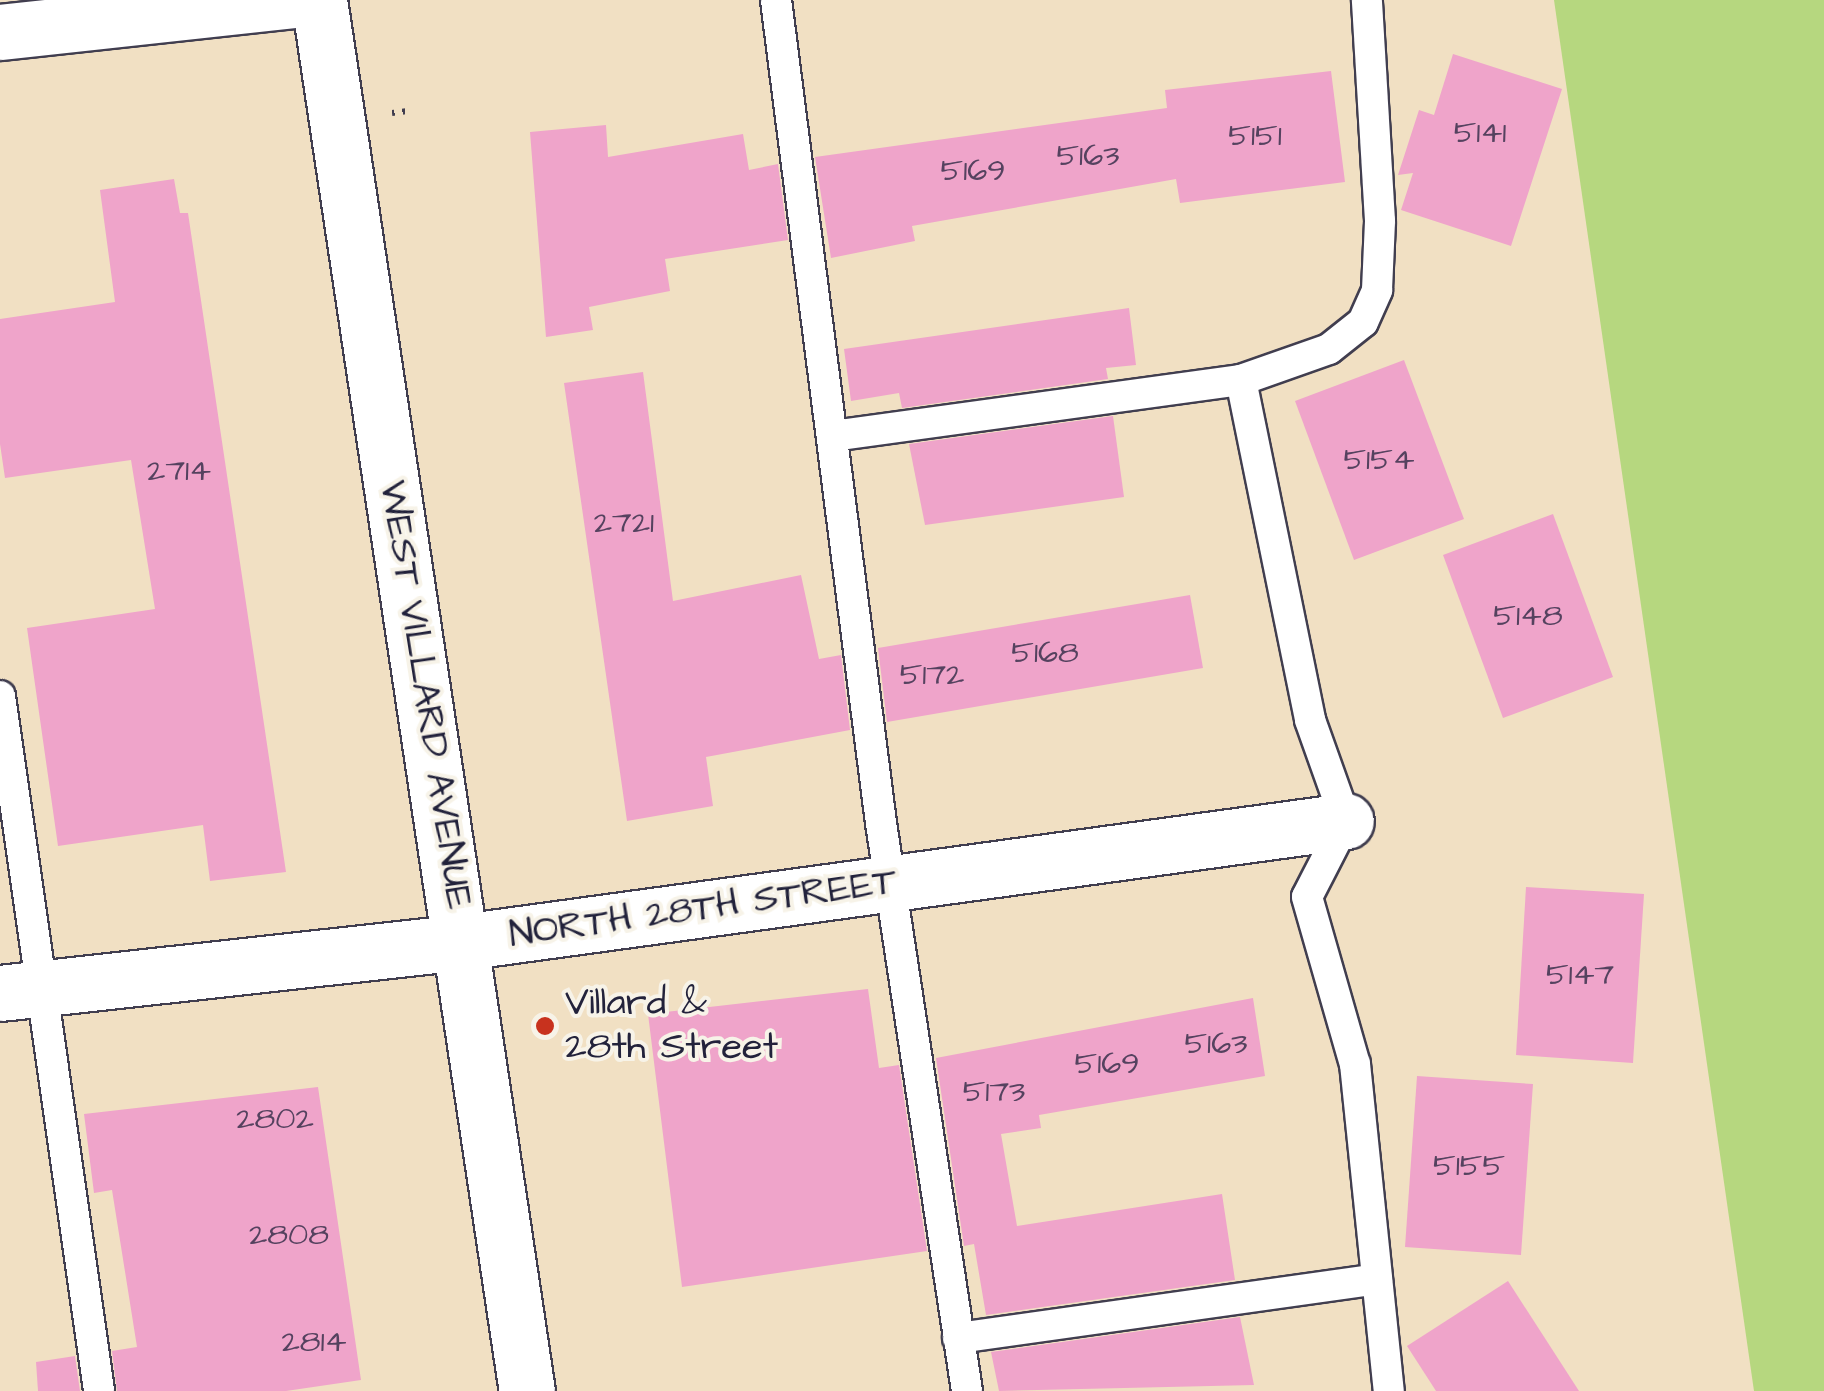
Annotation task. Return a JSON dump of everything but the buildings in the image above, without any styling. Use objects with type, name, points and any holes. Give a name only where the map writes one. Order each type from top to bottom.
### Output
[{"type":"street","points":[[0,32],[295,0]]},
{"type":"street","name":"WEST VILLARD AVENUE","points":[[319,0],[527,1391]]},
{"type":"street","name":"NORTH 28TH STREET","points":[[23,990],[462,942],[1346,820]]},
{"type":"lane","points":[[776,0],[890,883],[966,1391]]},
{"type":"lane","points":[[832,436],[1241,380],[1329,350],[1363,322],[1377,290],[1367,0]]},
{"type":"lane","points":[[1241,380],[1310,720],[1346,820],[1307,896],[1355,1064],[1389,1391]]},
{"type":"lane","points":[[0,696],[23,990],[100,1391]]},
{"type":"lane","points":[[958,1338],[1378,1279]]},
{"type":"green space","points":[[1554,0],[1824,0],[1824,1391],[1754,1391]]},
{"type":"place","name":"Villard & 28th Street","points":[[545,1026]]}]
